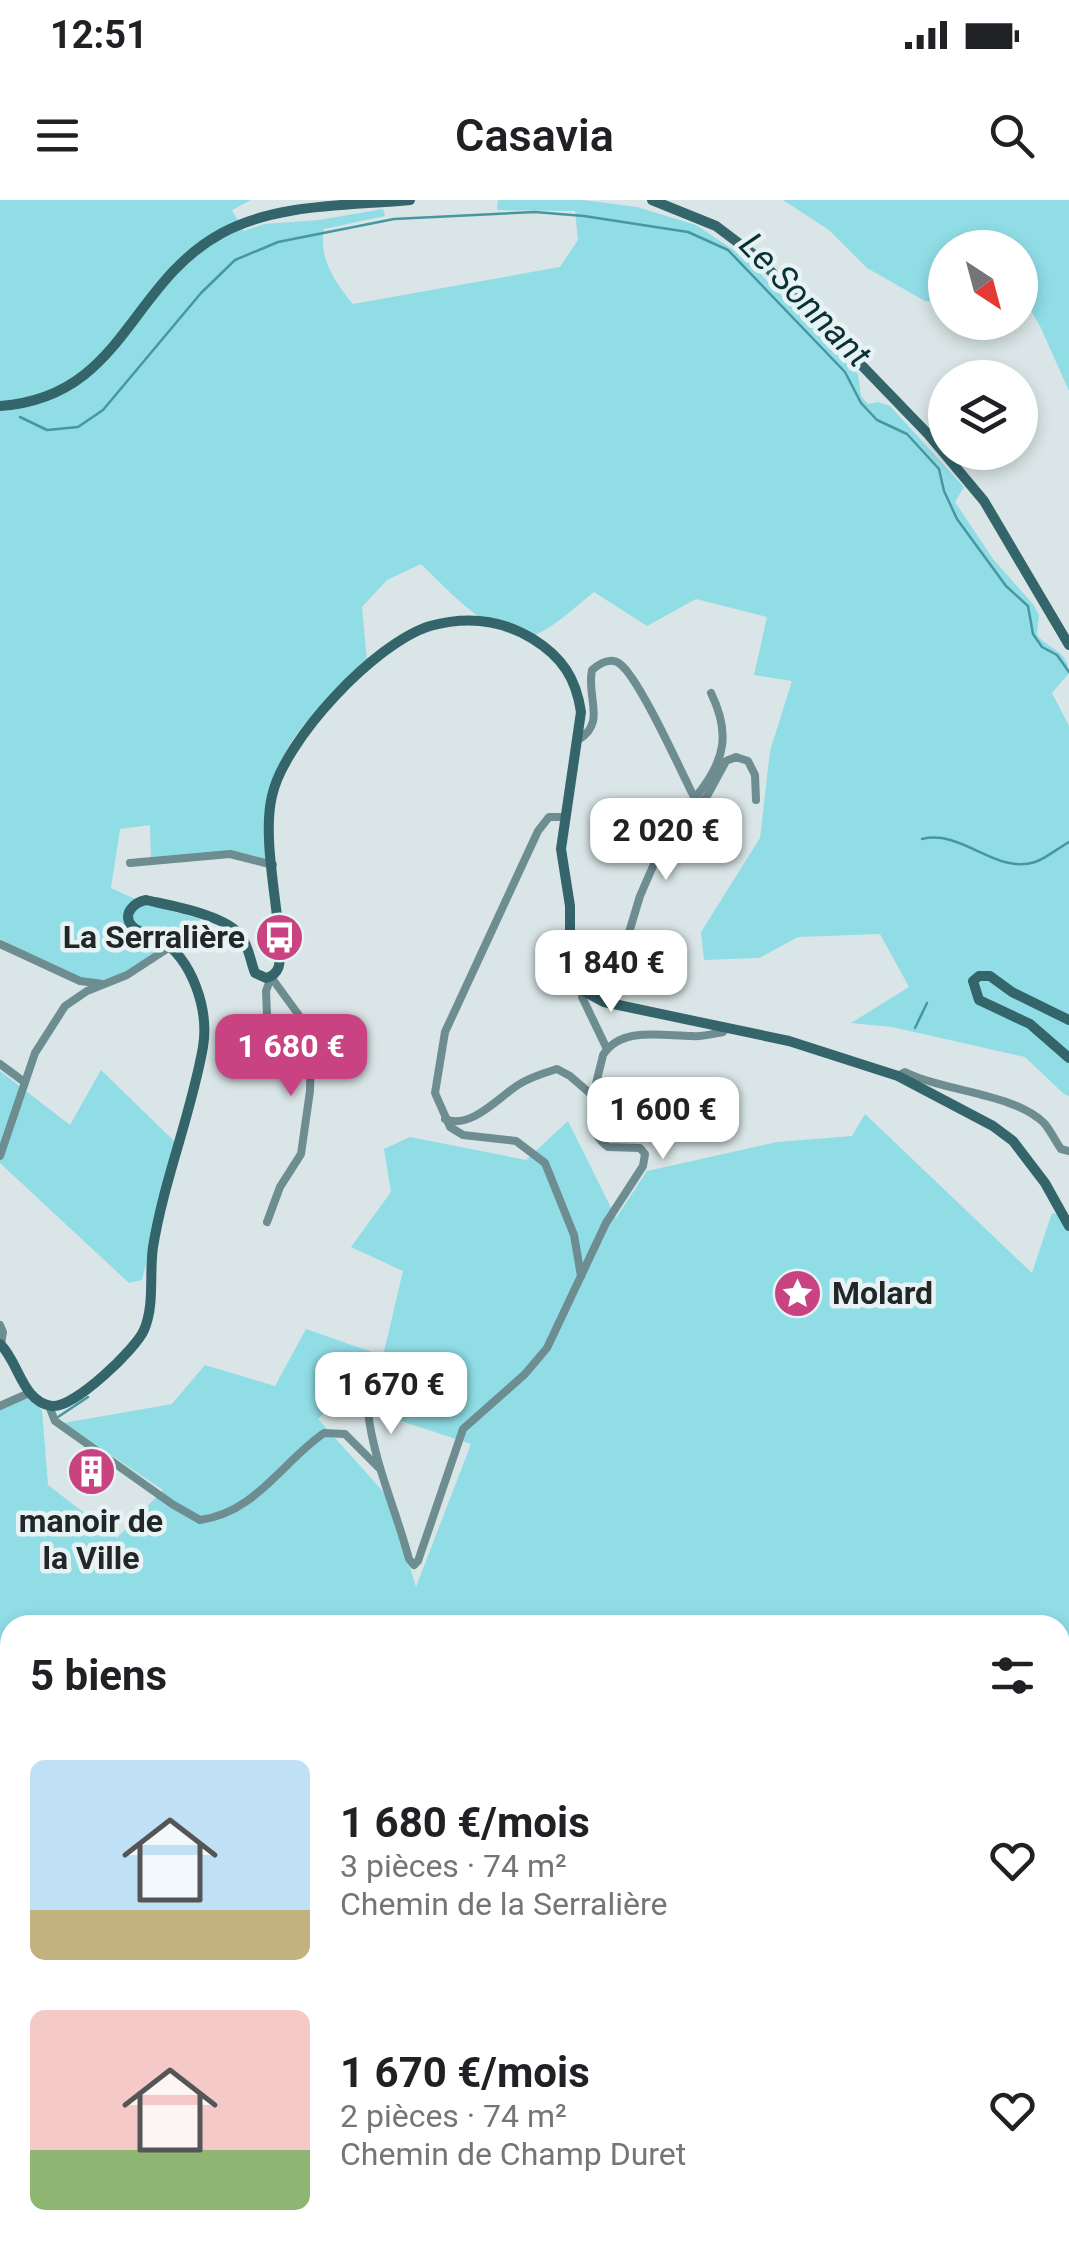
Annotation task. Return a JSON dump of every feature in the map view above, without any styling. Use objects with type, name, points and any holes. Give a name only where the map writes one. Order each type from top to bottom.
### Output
[{"type":"street","points":[[0,406],[47,398],[84,378],[171,272],[223,232],[274,214],[410,200]]},
{"type":"street","points":[[652,200],[716,226],[757,258],[928,434],[984,501],[1069,644]]},
{"type":"street","points":[[269,1064],[266,992],[280,966],[271,796],[285,760],[331,701],[401,641],[427,627],[482,620],[503,625],[540,644],[568,668],[578,692],[582,712],[561,849],[570,916],[570,967],[607,1049]]},
{"type":"street","points":[[578,740],[590,734],[595,720],[592,670],[611,660],[620,664],[637,688],[693,794],[698,794],[719,761],[724,742],[722,717],[711,693]]},
{"type":"street","points":[[570,967],[624,949],[634,910],[664,840],[707,796],[726,760],[736,757],[748,761],[754,775],[756,800]]},
{"type":"street","points":[[565,817],[549,816],[538,831],[445,1032],[435,1093],[450,1127],[463,1135],[516,1141],[545,1163],[574,1235],[580,1276]]},
{"type":"street","points":[[130,863],[230,854],[273,864]]},
{"type":"street","points":[[0,1325],[1,1345],[11,1356],[29,1393],[49,1406],[60,1406],[97,1381],[135,1346],[148,1319],[153,1250],[196,1080],[206,1022],[200,998],[170,947],[134,928],[128,914],[137,902],[146,900],[226,923],[238,932],[255,972],[271,977]]},
{"type":"street","points":[[0,944],[80,982],[108,985]]},
{"type":"street","points":[[0,1156],[35,1052],[66,1006],[170,947]]},
{"type":"street","points":[[1069,1020],[1012,992],[990,976],[979,976],[973,981],[979,1000],[1030,1024],[1069,1058]]},
{"type":"street","points":[[268,1222],[280,1187],[301,1154],[308,1119],[310,1058],[310,1040],[304,1026],[271,977]]},
{"type":"street","points":[[582,990],[604,1002],[816,1048],[898,1076],[993,1126],[1013,1141],[1068,1223]]},
{"type":"street","points":[[368,1412],[379,1468],[414,1566],[464,1428],[533,1366],[561,1322],[606,1223],[644,1166],[646,1154],[640,1148],[602,1143],[593,1122],[593,1096],[607,1049],[626,1037],[696,1037],[724,1032],[726,1028]]},
{"type":"street","points":[[0,1064],[24,1081]]},
{"type":"street","points":[[445,1119],[466,1119],[520,1084],[557,1069],[593,1096]]},
{"type":"street","points":[[898,1076],[905,1072],[1009,1104],[1038,1119],[1047,1126],[1061,1150],[1069,1150]]},
{"type":"street","points":[[0,1406],[29,1393]]},
{"type":"street","points":[[49,1406],[55,1421],[200,1520],[249,1500],[324,1433],[345,1434],[379,1468]]},
{"type":"shaded area","points":[[0,200],[251,200],[232,210],[244,231],[264,224],[383,209],[385,216],[324,229],[323,250],[330,269],[353,304],[560,267],[578,240],[575,211],[497,210],[498,200],[583,200],[637,207],[696,225],[744,257],[858,374],[861,396],[868,404],[890,406],[928,448],[928,470],[948,470],[964,487],[955,502],[993,559],[1033,604],[1039,615],[1037,635],[1062,655],[1068,665],[1069,673],[1052,693],[1069,726],[1069,1096],[1025,1057],[892,1027],[851,1023],[909,987],[880,934],[798,937],[759,958],[704,960],[701,932],[760,838],[770,751],[792,681],[754,675],[767,617],[696,599],[647,626],[594,592],[544,630],[523,636],[507,633],[474,613],[421,564],[387,580],[362,607],[367,661],[303,726],[277,770],[266,825],[267,861],[230,851],[151,858],[150,825],[120,829],[111,888],[148,905],[201,919],[130,970],[99,980],[64,972],[0,939]]},
{"type":"shaded area","points":[[783,200],[1069,200],[1069,391],[1038,323],[1038,230],[928,230],[928,301],[867,268],[829,230]]},
{"type":"shaded area","points":[[101,1070],[176,1143],[142,1280],[129,1283],[0,1163],[0,1071],[70,1125]]},
{"type":"shaded area","points":[[865,1114],[1032,1273],[1052,1213],[1069,1216],[1069,1615],[0,1615],[0,1409],[26,1397],[42,1410],[48,1485],[117,1538],[163,1490],[63,1423],[172,1404],[205,1365],[275,1386],[306,1329],[383,1356],[403,1271],[351,1247],[391,1192],[384,1149],[410,1137],[526,1160],[568,1121],[616,1218],[647,1171],[777,1142],[852,1136]],"holes":[[[331,1406],[371,1411],[471,1444],[416,1587],[388,1497],[318,1419]]]},
{"type":"waterway","name":"Le Sonnant","points":[[20,417],[47,430],[78,427],[103,410],[201,293],[235,260],[278,242],[394,219],[535,212],[688,232],[728,250],[845,372],[861,403],[877,420],[907,434],[939,469],[957,519],[1006,586],[1028,606],[1033,634],[1042,647],[1057,655],[1069,672]]},
{"type":"waterway","points":[[922,839],[951,840],[993,858],[1021,864],[1035,862],[1069,842]]},
{"type":"waterway","points":[[915,1028],[927,1003]]},
{"type":"waterway","points":[[58,1417],[88,1397]]},
{"type":"place","name":"La Serralière","points":[[280,937]]},
{"type":"place","name":"Molard","points":[[797,1293]]},
{"type":"place","name":"manoir de la Ville","points":[[91,1471]]}]
